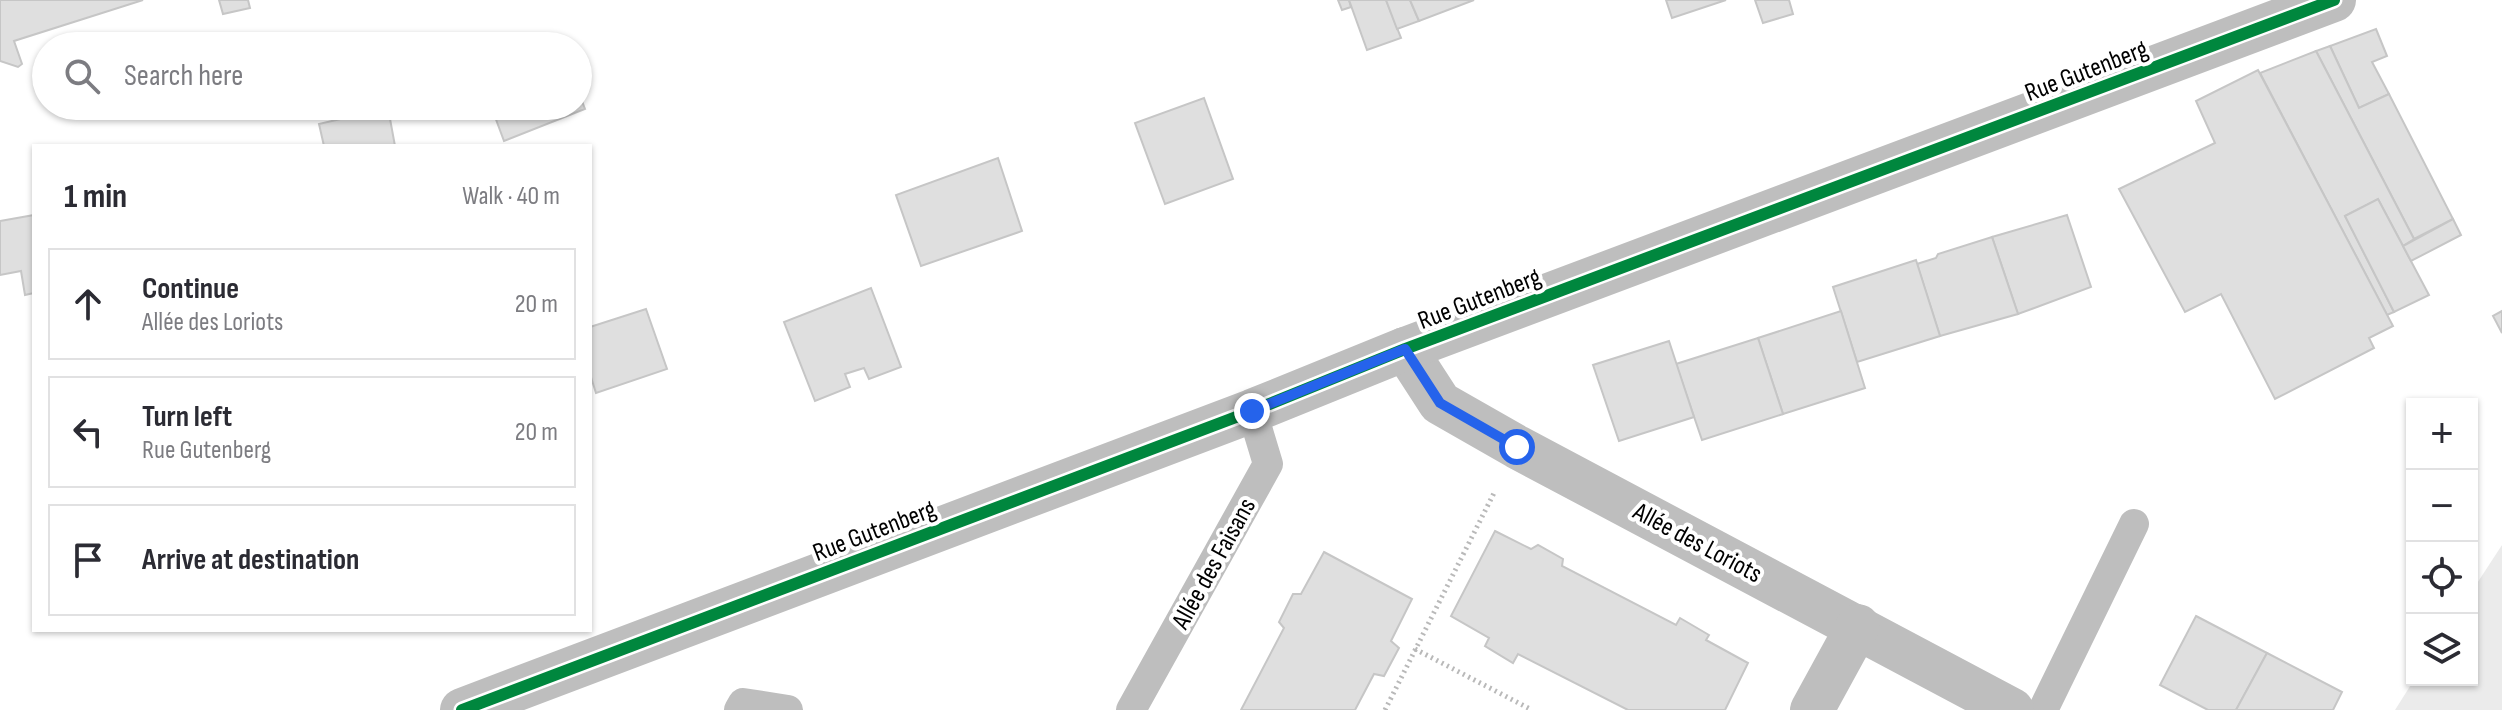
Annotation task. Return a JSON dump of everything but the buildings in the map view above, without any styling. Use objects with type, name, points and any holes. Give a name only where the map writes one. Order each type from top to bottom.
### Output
[{"type":"street","name":"Rue Gutenberg","points":[[462,710],[1252,411],[1405,349],[2334,0]]},
{"type":"street","name":"Allée des Loriots","points":[[1405,349],[1440,403],[2012,710]]},
{"type":"street","points":[[1812,710],[1858,626]]},
{"type":"lane","name":"Allée des Faisans","points":[[1131,710],[1268,464],[1252,411]]},
{"type":"lane","points":[[2043,710],[2134,524]]},
{"type":"lane","points":[[741,706],[788,710]]},
{"type":"path","points":[[1385,710],[1517,447]]},
{"type":"path","points":[[1415,649],[1532,710]]},
{"type":"shaded area","points":[[2502,545],[2502,710],[2395,710],[2410,686],[2478,686],[2478,582]]},
{"type":"cycle path","points":[[462,710],[1252,411],[1405,349],[2334,0]]},
{"type":"route","points":[[1252,411],[1405,349],[1440,403],[1517,447]]}]
